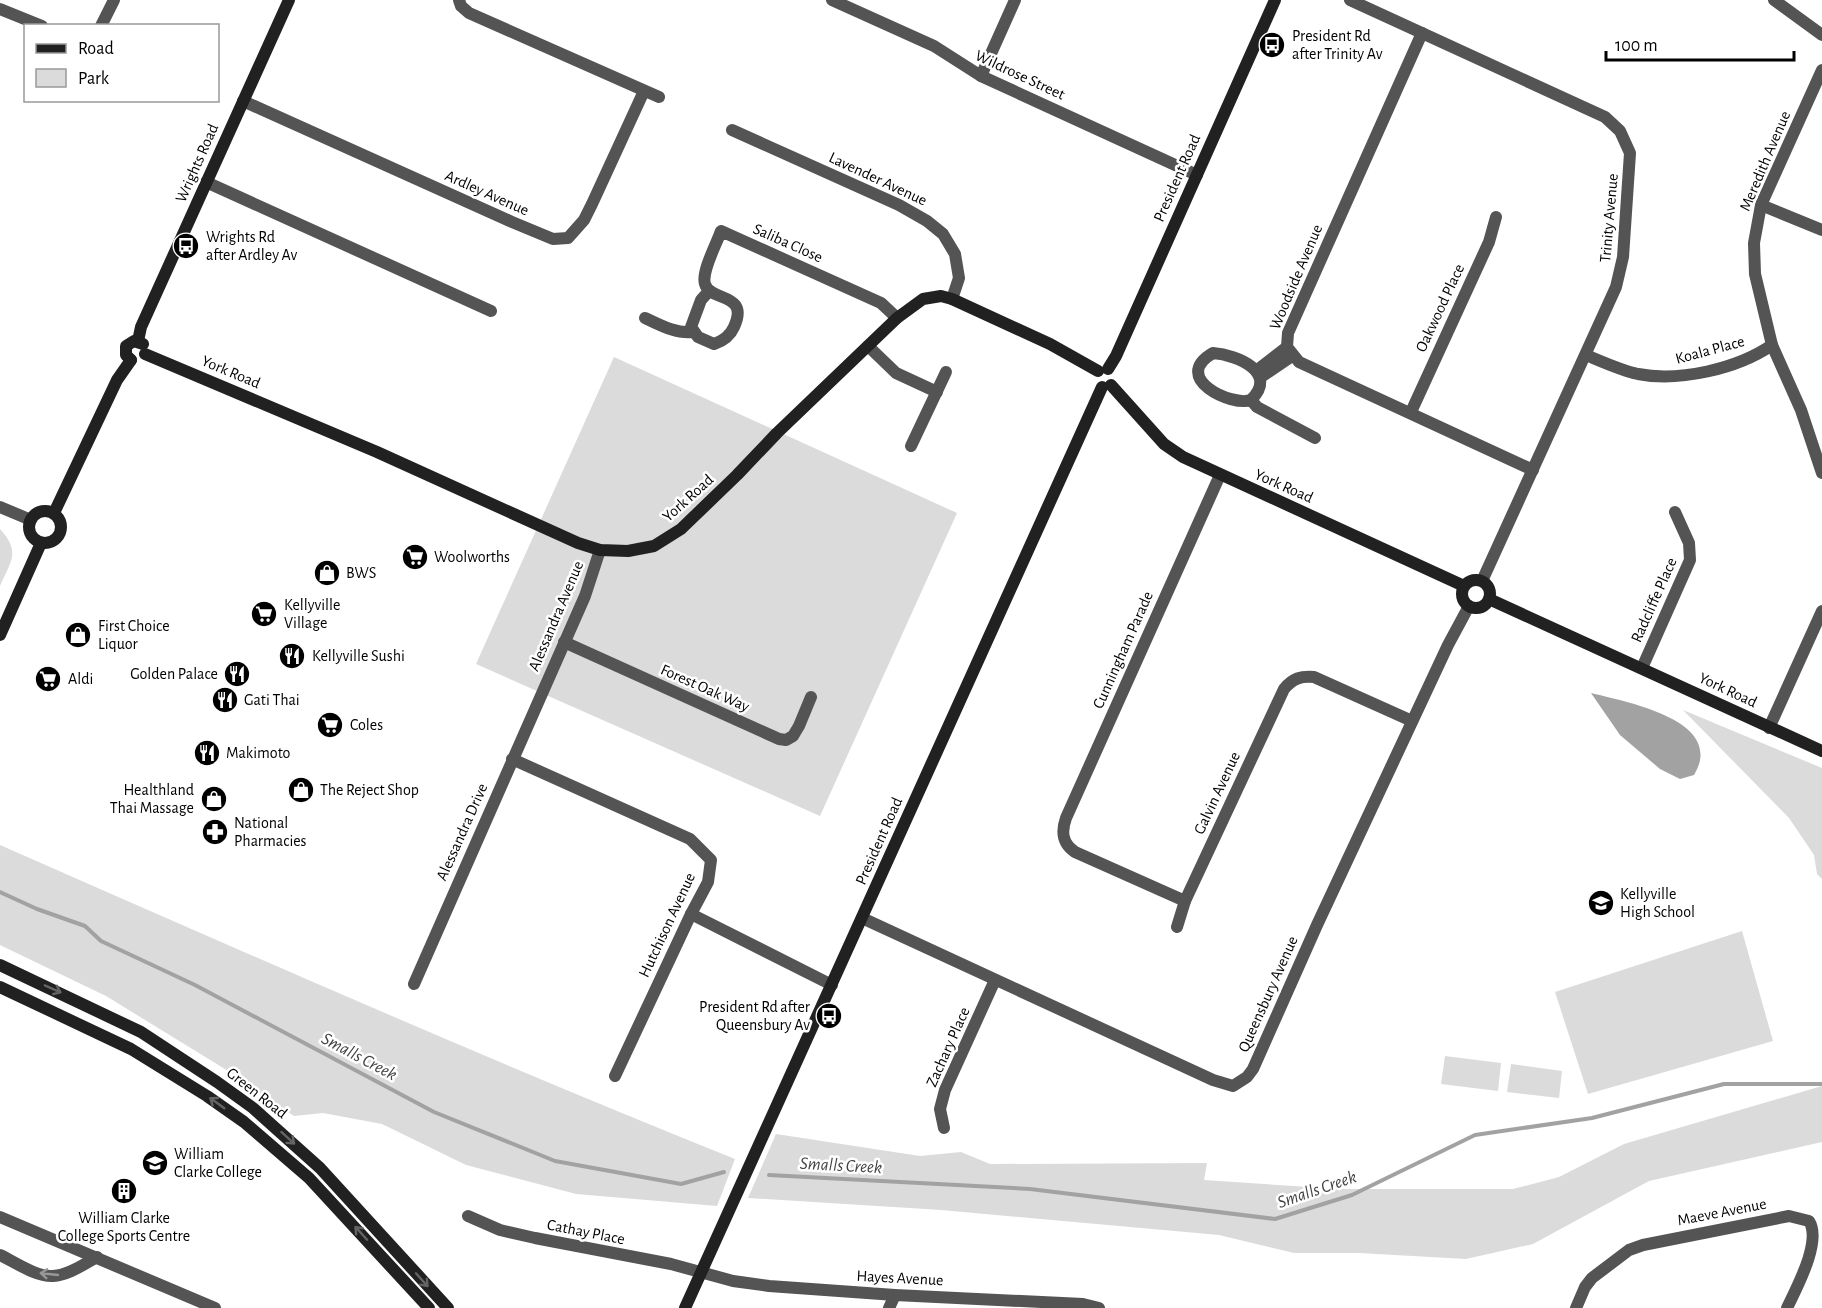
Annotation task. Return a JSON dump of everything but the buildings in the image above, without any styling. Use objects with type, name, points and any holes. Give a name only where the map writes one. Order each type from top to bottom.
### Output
[{"type":"street","points":[[102,24],[114,0]]},
{"type":"street","name":"Wrights Road","points":[[138,341],[141,327],[289,0]]},
{"type":"street","points":[[459,0],[461,6],[469,13],[659,97]]},
{"type":"street","name":"Wildrose Street","points":[[832,0],[934,46],[981,76],[1197,175]]},
{"type":"street","points":[[981,76],[1015,0]]},
{"type":"street","name":"President Road","points":[[1103,370],[1197,175],[1275,0]]},
{"type":"street","name":"Trinity Avenue","points":[[1350,0],[1605,117],[1626,141],[1630,153],[1621,272],[1616,287],[1482,581]]},
{"type":"street","points":[[1774,0],[1822,35]]},
{"type":"street","points":[[0,9],[37,24]]},
{"type":"street","name":"Woodside Avenue","points":[[1290,351],[1288,333],[1422,33]]},
{"type":"street","name":"Meredith Avenue","points":[[1822,70],[1761,205],[1756,226],[1754,267],[1772,345],[1802,410],[1822,471]]},
{"type":"street","name":"Ardley Avenue","points":[[243,101],[553,239],[568,238],[584,220],[644,91]]},
{"type":"street","name":"Lavender Avenue","points":[[732,130],[899,205],[927,221],[943,234],[956,254],[959,278],[952,299]]},
{"type":"street","points":[[206,182],[491,310]]},
{"type":"street","points":[[1761,205],[1822,230]]},
{"type":"street","name":"Oakwood Place","points":[[1411,412],[1489,242],[1496,217]]},
{"type":"street","name":"Saliba Close","points":[[709,291],[705,284],[704,274],[722,231],[881,303],[897,318]]},
{"type":"street","points":[[709,291],[729,299],[737,311],[737,320],[731,333],[722,342],[714,345],[698,337],[693,332],[691,323],[701,300],[709,291]]},
{"type":"street","name":"York Road","points":[[145,354],[376,452],[571,539],[600,550],[628,551],[654,546],[681,529],[897,318],[923,299],[941,296],[952,299],[1103,370]]},
{"type":"street","points":[[645,318],[684,333],[693,332]]},
{"type":"street","points":[[138,341],[143,345],[145,354],[141,359],[131,360],[126,356],[125,349],[131,342],[138,341]]},
{"type":"street","name":"Koala Place","points":[[1586,355],[1621,370],[1675,377],[1701,373],[1732,364],[1761,353],[1772,345]]},
{"type":"street","points":[[868,346],[896,373],[937,392]]},
{"type":"street","points":[[1259,374],[1290,351],[1299,362],[1533,470]]},
{"type":"street","points":[[1213,353],[1223,354],[1259,374],[1259,391],[1251,400],[1238,402],[1206,387],[1201,383],[1198,372],[1206,357],[1213,353]]},
{"type":"street","points":[[54,513],[117,380],[131,360]]},
{"type":"street","points":[[1103,370],[1095,376],[1096,382],[1107,386]]},
{"type":"street","points":[[911,446],[946,372]]},
{"type":"street","name":"President Road","points":[[685,1308],[1107,386]]},
{"type":"street","name":"York Road","points":[[1107,386],[1164,444],[1183,457],[1464,586]]},
{"type":"street","points":[[1251,400],[1257,407],[1315,438]]},
{"type":"street","name":"Cunningham Parade","points":[[1185,901],[1075,852],[1059,842],[1066,818],[1220,475]]},
{"type":"street","points":[[0,507],[31,520]]},
{"type":"street","points":[[41,512],[54,513],[61,523],[61,532],[53,541],[41,543],[34,539],[30,532],[31,520],[41,512]]},
{"type":"street","name":"Radcliffe Place","points":[[1642,668],[1690,560],[1689,543],[1675,512]]},
{"type":"street","points":[[0,634],[41,543]]},
{"type":"street","name":"Alessandra Avenue","points":[[541,693],[585,596],[600,550]]},
{"type":"street","points":[[1474,580],[1482,581],[1490,590],[1489,599],[1483,606],[1469,606],[1463,599],[1464,586],[1474,580]]},
{"type":"street","name":"York Road","points":[[1489,599],[1822,752]]},
{"type":"street","name":"Queensbury Avenue","points":[[862,918],[1213,1080],[1233,1086],[1241,1083],[1262,1051],[1317,925],[1412,721],[1469,606]]},
{"type":"street","points":[[1769,728],[1822,611]]},
{"type":"street","name":"Forest Oak Way","points":[[564,642],[779,739],[786,740],[796,732],[811,697]]},
{"type":"street","name":"Galvin Avenue","points":[[1177,927],[1185,901],[1294,672],[1314,677],[1412,721]]},
{"type":"street","name":"Alessandra Drive","points":[[414,984],[541,693]]},
{"type":"street","name":"Hutchison Avenue","points":[[512,759],[690,839],[711,860],[708,882],[615,1076]]},
{"type":"street","points":[[691,914],[832,985]]},
{"type":"street","name":"Green Road","points":[[0,965],[141,1032],[253,1108],[320,1168],[448,1308]]},
{"type":"street","name":"Zachary Place","points":[[944,1128],[940,1108],[945,1090],[995,980]]},
{"type":"street","name":"Green Road","points":[[0,987],[131,1049],[207,1096],[243,1122],[309,1178],[429,1308]]},
{"type":"street","name":"Cathay Place","points":[[468,1216],[500,1230],[701,1271]]},
{"type":"street","name":"Maeve Avenue","points":[[1576,1308],[1588,1282],[1629,1250],[1643,1245],[1789,1216],[1809,1221],[1815,1231],[1815,1237],[1811,1255],[1787,1308]]},
{"type":"street","points":[[0,1217],[215,1308]]},
{"type":"street","points":[[0,1255],[39,1273],[52,1276],[66,1273],[97,1257]]},
{"type":"street","name":"Hayes Avenue","points":[[701,1271],[733,1281],[769,1286],[1099,1308]]},
{"type":"street","points":[[889,1308],[895,1295]]},
{"type":"green space","points":[[614,357],[957,513],[820,816],[476,664]]},
{"type":"green space","points":[[0,529],[10,544],[12,557],[0,586]]},
{"type":"green space","points":[[1683,710],[1822,768],[1822,879],[1817,874],[1814,855],[1789,818]]},
{"type":"green space","points":[[0,845],[458,1044],[735,1159],[717,1206],[576,1194],[466,1165],[382,1124],[323,1113],[294,1116],[233,1074],[106,996],[0,945]]},
{"type":"green space","points":[[1742,931],[1773,1041],[1588,1094],[1555,992]]},
{"type":"green space","points":[[1445,1056],[1501,1063],[1498,1091],[1441,1084]]},
{"type":"green space","points":[[1511,1064],[1562,1071],[1559,1098],[1507,1092]]},
{"type":"green space","points":[[1822,1086],[1822,1142],[1649,1181],[1533,1244],[1466,1259],[1359,1253],[1294,1253],[1219,1235],[941,1210],[748,1198],[776,1134],[920,1156],[961,1152],[990,1164],[1207,1163],[1204,1180],[1339,1189],[1513,1189],[1559,1177],[1624,1144]]},
{"type":"shaded area","points":[[1591,693],[1648,708],[1685,727],[1697,740],[1700,756],[1694,775],[1680,779],[1660,769],[1620,735]]},
{"type":"waterway","name":"Smalls Creek","points":[[0,892],[37,909],[85,926],[101,941],[195,985],[434,1112],[555,1161],[681,1184],[724,1172]]},
{"type":"waterway","name":"Smalls Creek","points":[[769,1175],[1030,1189],[1275,1219],[1352,1195],[1475,1135],[1592,1118],[1724,1084],[1822,1084]]},
{"type":"place","name":"President Rd after Trinity Av","points":[[1272,45]]},
{"type":"place","name":"Wrights Rd after Ardley Av","points":[[186,246]]},
{"type":"place","name":"Woolworths","points":[[415,557]]},
{"type":"place","name":"BWS","points":[[327,573]]},
{"type":"place","name":"Kellyville Village","points":[[264,614]]},
{"type":"place","name":"First Choice Liquor","points":[[78,635]]},
{"type":"place","name":"Kellyville Sushi","points":[[292,656]]},
{"type":"place","name":"Golden Palace","points":[[237,674]]},
{"type":"place","name":"Aldi","points":[[48,679]]},
{"type":"place","name":"Gati Thai","points":[[225,700]]},
{"type":"place","name":"Coles","points":[[330,725]]},
{"type":"place","name":"Makimoto","points":[[207,753]]},
{"type":"place","name":"The Reject Shop","points":[[301,790]]},
{"type":"place","name":"Healthland Thai Massage","points":[[214,799]]},
{"type":"place","name":"National Pharmacies","points":[[215,832]]},
{"type":"place","name":"Kellyville High School","points":[[1601,903]]},
{"type":"place","name":"President Rd after Queensbury Av","points":[[829,1016]]},
{"type":"place","name":"William Clarke College","points":[[155,1163]]},
{"type":"place","name":"William Clarke College Sports Centre","points":[[124,1191]]}]
